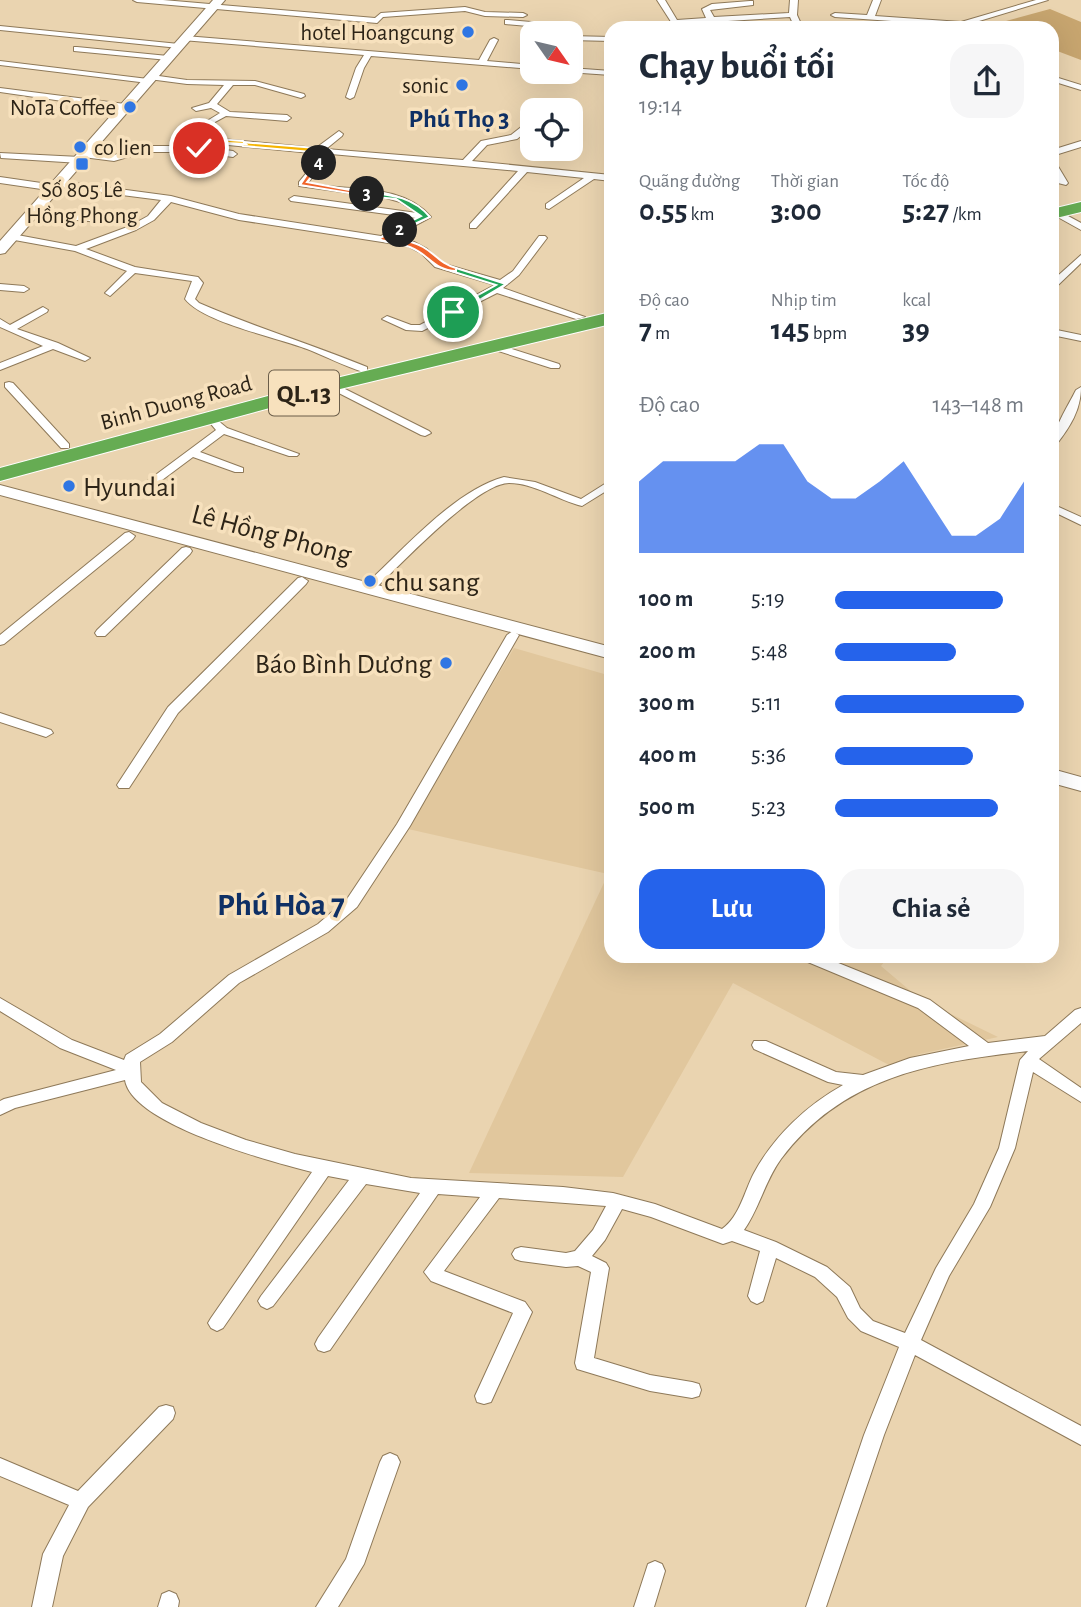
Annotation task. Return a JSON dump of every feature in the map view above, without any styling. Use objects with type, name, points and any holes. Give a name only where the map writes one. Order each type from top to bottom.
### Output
[{"type":"highway","points":[[1059,209],[1081,201]]},
{"type":"highway","points":[[1059,210],[1081,207]]},
{"type":"highway","name":"Binh Duong Road","points":[[0,464],[362,369],[580,317],[604,316]]},
{"type":"highway","name":"Binh Duong Road","points":[[0,475],[217,424],[331,386],[604,318]]},
{"type":"street","points":[[137,0],[216,4],[377,21]]},
{"type":"street","points":[[661,0],[674,21]]},
{"type":"street","points":[[794,0],[793,15],[796,21]]},
{"type":"street","points":[[872,21],[877,0]]},
{"type":"street","points":[[970,21],[1044,0]]},
{"type":"street","points":[[0,250],[216,4]]},
{"type":"street","points":[[711,20],[706,9],[712,6],[750,4]]},
{"type":"street","points":[[370,32],[379,15],[415,14],[426,9],[465,9],[485,14],[523,15]]},
{"type":"street","points":[[704,21],[793,15]]},
{"type":"street","points":[[835,15],[863,21]]},
{"type":"street","points":[[480,22],[520,24]]},
{"type":"street","points":[[0,28],[520,66]]},
{"type":"street","points":[[583,38],[604,38]]},
{"type":"street","points":[[482,62],[494,40]]},
{"type":"street","points":[[77,49],[168,58]]},
{"type":"street","points":[[350,97],[360,68],[369,53]]},
{"type":"street","points":[[0,63],[187,82],[260,84],[300,96]]},
{"type":"street","points":[[583,71],[604,72]]},
{"type":"street","points":[[1059,82],[1081,89]]},
{"type":"street","points":[[212,105],[230,83]]},
{"type":"street","points":[[0,90],[125,107]]},
{"type":"street","points":[[195,108],[212,105],[226,113],[287,118],[281,124]]},
{"type":"street","points":[[195,149],[206,140],[211,121],[226,113]]},
{"type":"street","points":[[466,162],[484,143],[514,136],[520,132]]},
{"type":"street","points":[[339,134],[302,184],[341,192],[393,196],[417,207],[426,217]]},
{"type":"street","points":[[206,140],[466,162],[604,177]]},
{"type":"street","points":[[1059,151],[1081,144]]},
{"type":"street","points":[[1,155],[114,158],[144,149],[195,149],[233,154]]},
{"type":"street","points":[[473,226],[524,170]]},
{"type":"street","points":[[549,206],[592,176]]},
{"type":"street","points":[[1059,176],[1063,183]]},
{"type":"street","points":[[0,180],[167,199],[239,217],[411,244],[424,251],[438,265],[580,317]]},
{"type":"street","points":[[77,249],[133,228],[151,218],[167,199]]},
{"type":"street","points":[[294,199],[426,217]]},
{"type":"street","points":[[33,214],[100,219]]},
{"type":"street","points":[[1059,214],[1081,226]]},
{"type":"street","points":[[383,239],[426,217]]},
{"type":"street","points":[[12,237],[77,249],[132,270],[195,278],[198,283],[190,299],[194,305],[239,324],[308,346],[362,369]]},
{"type":"street","points":[[387,319],[410,328],[422,328],[499,287],[516,273],[542,238]]},
{"type":"street","points":[[1059,280],[1080,261]]},
{"type":"street","points":[[110,293],[132,270]]},
{"type":"street","points":[[0,287],[24,289]]},
{"type":"street","points":[[5,325],[43,310]]},
{"type":"street","points":[[5,325],[85,358]]},
{"type":"street","points":[[1059,333],[1081,338]]},
{"type":"street","points":[[0,367],[54,345]]},
{"type":"street","points":[[493,346],[555,366]]},
{"type":"street","points":[[9,385],[65,446]]},
{"type":"street","points":[[331,386],[425,433]]},
{"type":"street","points":[[1059,433],[1078,404],[1081,390]]},
{"type":"street","points":[[1066,423],[1081,428]]},
{"type":"street","points":[[146,487],[192,453],[217,424],[293,454]]},
{"type":"street","points":[[192,453],[239,470]]},
{"type":"street","points":[[369,588],[413,547],[493,483],[512,480],[582,503],[604,487]]},
{"type":"street","name":"Lê Hồng Phong","points":[[0,490],[604,651]]},
{"type":"street","name":"Lê Hồng Phong","points":[[0,501],[604,659]]},
{"type":"street","points":[[1059,511],[1081,521]]},
{"type":"street","points":[[0,641],[129,536]]},
{"type":"street","points":[[101,633],[187,551]]},
{"type":"street","points":[[124,785],[173,710],[220,660],[302,581]]},
{"type":"street","points":[[513,635],[403,825],[352,904],[323,928],[234,979],[166,1038],[132,1059],[128,1070],[133,1088],[167,1115],[197,1129],[323,1170],[434,1187],[618,1201],[723,1237],[731,1233],[768,1165],[798,1128],[863,1081],[916,1062],[985,1049],[1045,1042]]},
{"type":"street","points":[[0,717],[46,733]]},
{"type":"street","points":[[1059,769],[1081,775]]},
{"type":"street","points":[[1059,778],[1081,784]]},
{"type":"street","points":[[825,963],[924,1004],[985,1049]]},
{"type":"street","points":[[0,1004],[66,1044],[128,1070]]},
{"type":"street","points":[[816,1607],[874,1435],[910,1343],[942,1273],[981,1207],[1003,1158],[1028,1060],[1045,1042],[1081,1014]]},
{"type":"street","points":[[760,1045],[834,1078],[863,1081]]},
{"type":"street","points":[[1028,1060],[1081,1096]]},
{"type":"street","points":[[0,1109],[10,1103],[128,1070]]},
{"type":"street","points":[[217,1323],[323,1170]]},
{"type":"street","points":[[267,1301],[361,1177]]},
{"type":"street","points":[[324,1344],[434,1187]]},
{"type":"street","points":[[484,1396],[523,1312],[519,1307],[437,1276],[433,1272],[494,1191]]},
{"type":"street","points":[[580,1258],[598,1235],[618,1201]]},
{"type":"street","points":[[731,1233],[770,1247],[821,1272],[844,1292],[854,1312],[867,1326],[910,1343],[1081,1436]]},
{"type":"street","points":[[757,1296],[770,1247]]},
{"type":"street","points":[[521,1254],[566,1260],[580,1258],[600,1268],[584,1363],[650,1383],[692,1390]]},
{"type":"street","points":[[42,1607],[53,1554],[81,1501],[166,1413]]},
{"type":"street","points":[[326,1607],[354,1564],[390,1462]]},
{"type":"street","points":[[0,1467],[81,1501]]},
{"type":"street","points":[[644,1607],[655,1571]]},
{"type":"shaded area","points":[[1050,9],[1081,22],[1081,60],[1059,52],[1059,21],[1006,21]]},
{"type":"shaded area","points":[[514,648],[604,674],[604,873],[408,829]]},
{"type":"shaded area","points":[[604,883],[604,963],[883,963],[881,966],[920,999],[998,1037],[920,1054],[889,1065],[733,983],[623,1177],[469,1173]]},
{"type":"place","name":"hotel Hoangcung","points":[[468,32]]},
{"type":"place","name":"sonic","points":[[462,85]]},
{"type":"place","name":"NoTa Coffee","points":[[130,107]]},
{"type":"place","name":"co lien","points":[[80,147]]},
{"type":"place","name":"Số 805 Lê Hồng Phong","points":[[82,164]]},
{"type":"place","name":"Hyundai","points":[[69,486]]},
{"type":"place","name":"chu sang","points":[[370,581]]},
{"type":"place","name":"Báo Bình Dương","points":[[446,663]]},
{"type":"district","name":"Phú Thọ 3","points":[[459,118]]},
{"type":"district","name":"Phú Hòa 7","points":[[281,904]]},
{"type":"route","points":[[199,148],[206,140],[329,151],[302,184],[341,192],[398,197],[417,207],[426,217],[383,239],[411,244],[424,251],[438,265],[502,284],[453,312]]}]
